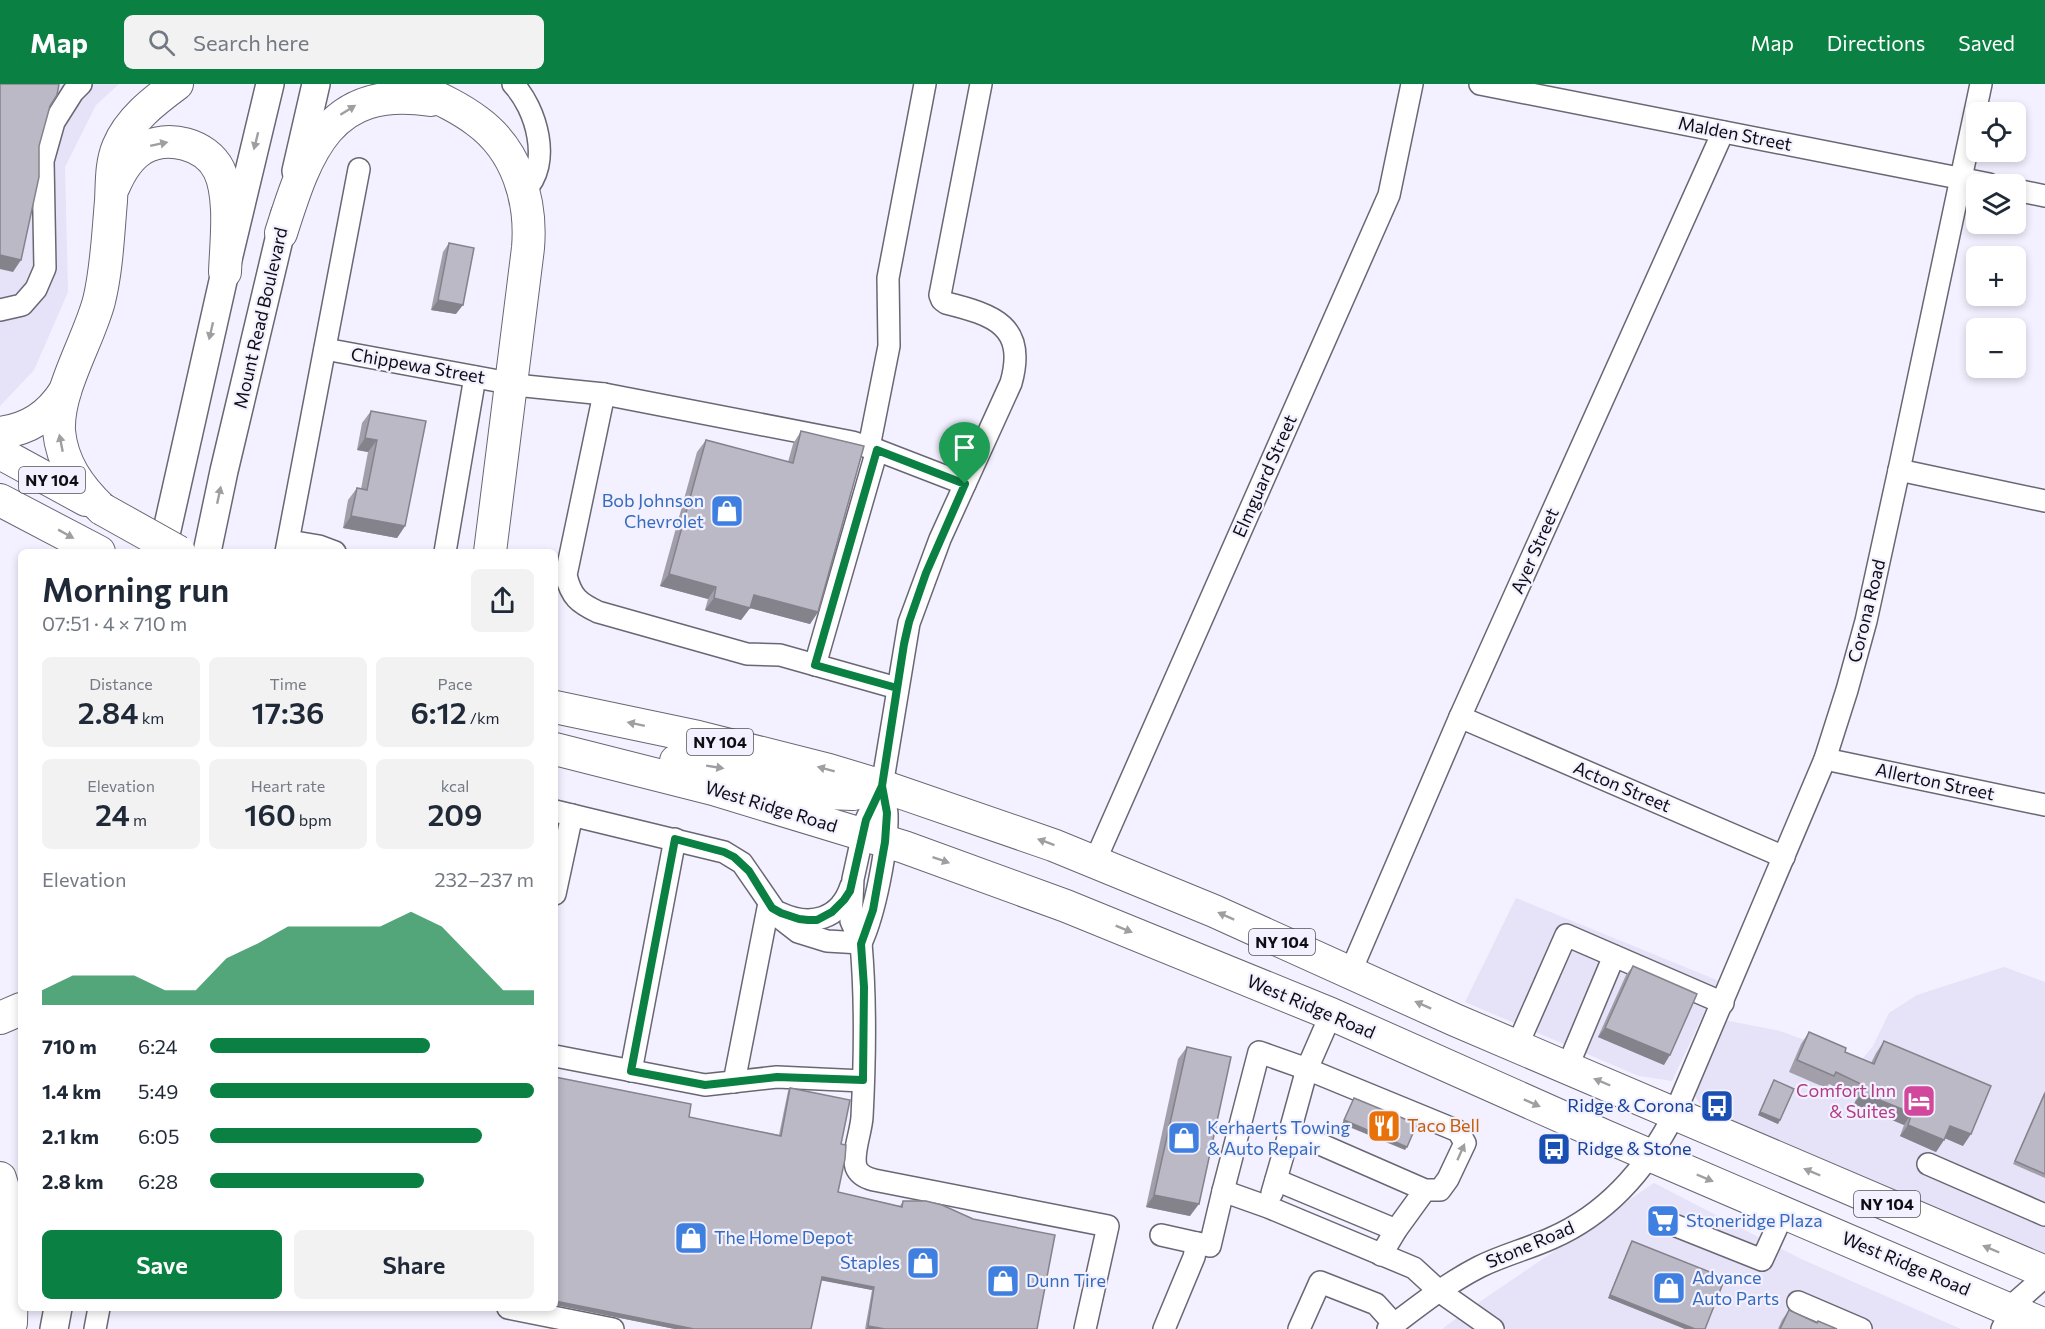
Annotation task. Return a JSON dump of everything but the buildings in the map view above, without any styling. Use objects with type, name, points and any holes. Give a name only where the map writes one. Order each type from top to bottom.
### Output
[{"type":"highway","points":[[102,509],[81,486],[65,458],[60,440],[59,421],[65,391],[83,348],[99,300],[107,253],[114,160],[119,144],[142,112],[177,84]]},
{"type":"highway","points":[[408,84],[455,107],[480,123],[495,138],[514,166],[528,207],[529,237],[490,549]]},
{"type":"highway","points":[[281,232],[309,159],[327,129],[341,114],[366,100],[385,97],[419,98],[455,107]]},
{"type":"highway","points":[[111,201],[115,183],[123,169],[143,149],[176,142],[199,150],[216,166],[224,186],[225,272]]},
{"type":"highway","points":[[0,433],[32,424],[51,410],[65,391]]},
{"type":"highway","name":"NY 104","points":[[0,453],[174,549]]},
{"type":"highway","name":"NY 104","points":[[0,500],[93,549]]},
{"type":"highway","points":[[0,513],[33,516]]},
{"type":"highway","name":"NY 104","points":[[561,707],[731,745],[882,786],[1095,861],[1214,911],[1567,1068],[2045,1273]]},
{"type":"highway","name":"West Ridge Road","points":[[558,750],[713,789],[874,838],[1058,902],[1331,1014],[1651,1156],[1784,1212],[2007,1320],[2045,1324]]},
{"type":"highway","points":[[594,759],[673,760],[751,773],[825,793],[853,794],[882,786]]},
{"type":"highway","points":[[0,1018],[18,1011]]},
{"type":"highway","points":[[0,1178],[10,1226],[10,1326]]},
{"type":"main road","points":[[163,549],[270,84]]},
{"type":"main road","name":"Mount Read Boulevard","points":[[208,549],[316,84]]},
{"type":"main road","points":[[10,1326],[18,1285]]},
{"type":"main road","points":[[54,1329],[57,1311]]},
{"type":"street","points":[[0,310],[22,304],[36,289],[45,268],[43,161],[54,122],[72,92],[81,84]]},
{"type":"street","points":[[815,665],[873,449],[889,346],[888,278],[925,84]]},
{"type":"street","points":[[861,944],[873,910],[872,805],[882,786],[904,644],[916,602],[940,539],[1011,383],[1017,358],[1009,333],[1000,324],[990,316],[946,303],[940,295],[981,84]]},
{"type":"street","name":"Elmguard Street","points":[[1095,861],[1389,195],[1412,84]]},
{"type":"street","name":"Malden Street","points":[[1480,84],[1966,180]]},
{"type":"street","name":"Corona Road","points":[[1675,1113],[1825,759],[1847,690],[1866,621],[1981,84]]},
{"type":"street","points":[[521,87],[536,123],[538,143],[537,166],[533,179],[524,191]]},
{"type":"street","name":"Ayer Street","points":[[1350,973],[1460,717],[1723,132]]},
{"type":"street","points":[[327,549],[319,546],[288,546],[359,169]]},
{"type":"street","points":[[2026,192],[2045,196]]},
{"type":"street","name":"Chippewa Street","points":[[325,349],[511,384],[604,393],[803,432],[873,449],[965,484]]},
{"type":"street","points":[[446,549],[475,377]]},
{"type":"street","points":[[604,393],[566,575],[569,590],[582,604],[598,612],[747,654],[780,655],[897,688]]},
{"type":"street","points":[[1899,470],[2045,501]]},
{"type":"street","name":"Acton Street","points":[[1460,717],[1784,857]]},
{"type":"street","name":"Allerton Street","points":[[1825,759],[2045,805]]},
{"type":"street","points":[[558,864],[563,813],[675,839],[724,852],[734,857],[749,871],[788,926],[798,932],[827,941],[861,944]]},
{"type":"street","points":[[771,905],[799,919],[817,920],[832,912],[850,891],[853,879],[874,838]]},
{"type":"street","points":[[631,1071],[675,839]]},
{"type":"street","points":[[853,879],[852,921],[861,944],[864,987],[862,1121],[855,1166],[858,1172],[865,1177],[1108,1226],[1085,1329]]},
{"type":"street","points":[[734,1082],[771,905]]},
{"type":"street","points":[[1517,1046],[1566,935],[1723,1003]]},
{"type":"street","points":[[1567,1068],[1614,956]]},
{"type":"street","points":[[1268,1207],[1307,1069],[1331,1014]]},
{"type":"street","points":[[1161,1235],[1210,1246],[1259,1052],[1307,1069],[1458,1131],[1465,1143],[1448,1179],[1440,1190],[1425,1190],[1290,1131]]},
{"type":"street","points":[[558,1057],[705,1085],[777,1077],[863,1080]]},
{"type":"street","name":"Stone Road","points":[[1391,1327],[1440,1291],[1480,1267],[1550,1239],[1599,1212],[1624,1188],[1651,1156],[1675,1113]]},
{"type":"street","points":[[1928,1164],[2045,1215]]},
{"type":"street","points":[[1276,1180],[1396,1230]]},
{"type":"street","points":[[1381,1255],[1425,1190]]},
{"type":"street","points":[[1223,1191],[1268,1207],[1414,1268],[1440,1291],[1493,1329]]},
{"type":"street","points":[[1659,1219],[1762,1260],[1784,1212]]},
{"type":"street","points":[[1164,1329],[1194,1257],[1197,1243]]},
{"type":"street","points":[[2007,1320],[2021,1296],[2045,1273]]},
{"type":"street","points":[[1299,1329],[1320,1281],[1376,1304],[1391,1327]]},
{"type":"street","points":[[1798,1302],[1861,1329]]},
{"type":"street","points":[[95,1329],[98,1311]]},
{"type":"street","points":[[523,1311],[614,1329]]},
{"type":"shaded area","points":[[0,84],[119,84],[96,105],[65,167],[68,292],[34,370],[0,406]]},
{"type":"shaded area","points":[[1516,898],[1719,981],[1672,1081],[1639,1076],[1465,1002]]},
{"type":"shaded area","points":[[2004,967],[2045,982],[2045,1255],[1706,1110],[1695,1096],[1695,1089],[1724,1020],[1780,1031],[1838,1052],[1858,1064],[1873,1046],[1889,1013],[1917,995]]},
{"type":"shaded area","name":"Stoneridge Plaza","points":[[1654,1183],[1801,1259],[1961,1329],[1442,1329]]},
{"type":"place","name":"Bob Johnson Chevrolet","points":[[727,511]]},
{"type":"place","name":"Comfort Inn & Suites","points":[[1919,1101]]},
{"type":"place","name":"Ridge & Corona","points":[[1717,1106]]},
{"type":"place","name":"Taco Bell","points":[[1384,1126]]},
{"type":"place","name":"Kerhaerts Towing & Auto Repair","points":[[1184,1138]]},
{"type":"place","name":"Ridge & Stone","points":[[1554,1149]]},
{"type":"place","name":"Stoneridge Plaza","points":[[1663,1221]]},
{"type":"place","name":"The Home Depot","points":[[691,1238]]},
{"type":"place","name":"Staples","points":[[923,1263]]},
{"type":"place","name":"Dunn Tire","points":[[1003,1281]]},
{"type":"place","name":"Advance Auto Parts","points":[[1669,1288]]},
{"type":"route","points":[[965,484],[877,450],[815,665],[897,688],[882,786],[866,820],[850,891],[839,906],[817,920],[790,917],[772,908],[749,871],[734,857],[724,852],[675,839],[631,1071],[705,1085],[777,1077],[863,1080],[864,976],[861,944],[873,910],[885,842],[887,813],[882,786],[904,644],[926,573],[965,484]]}]
